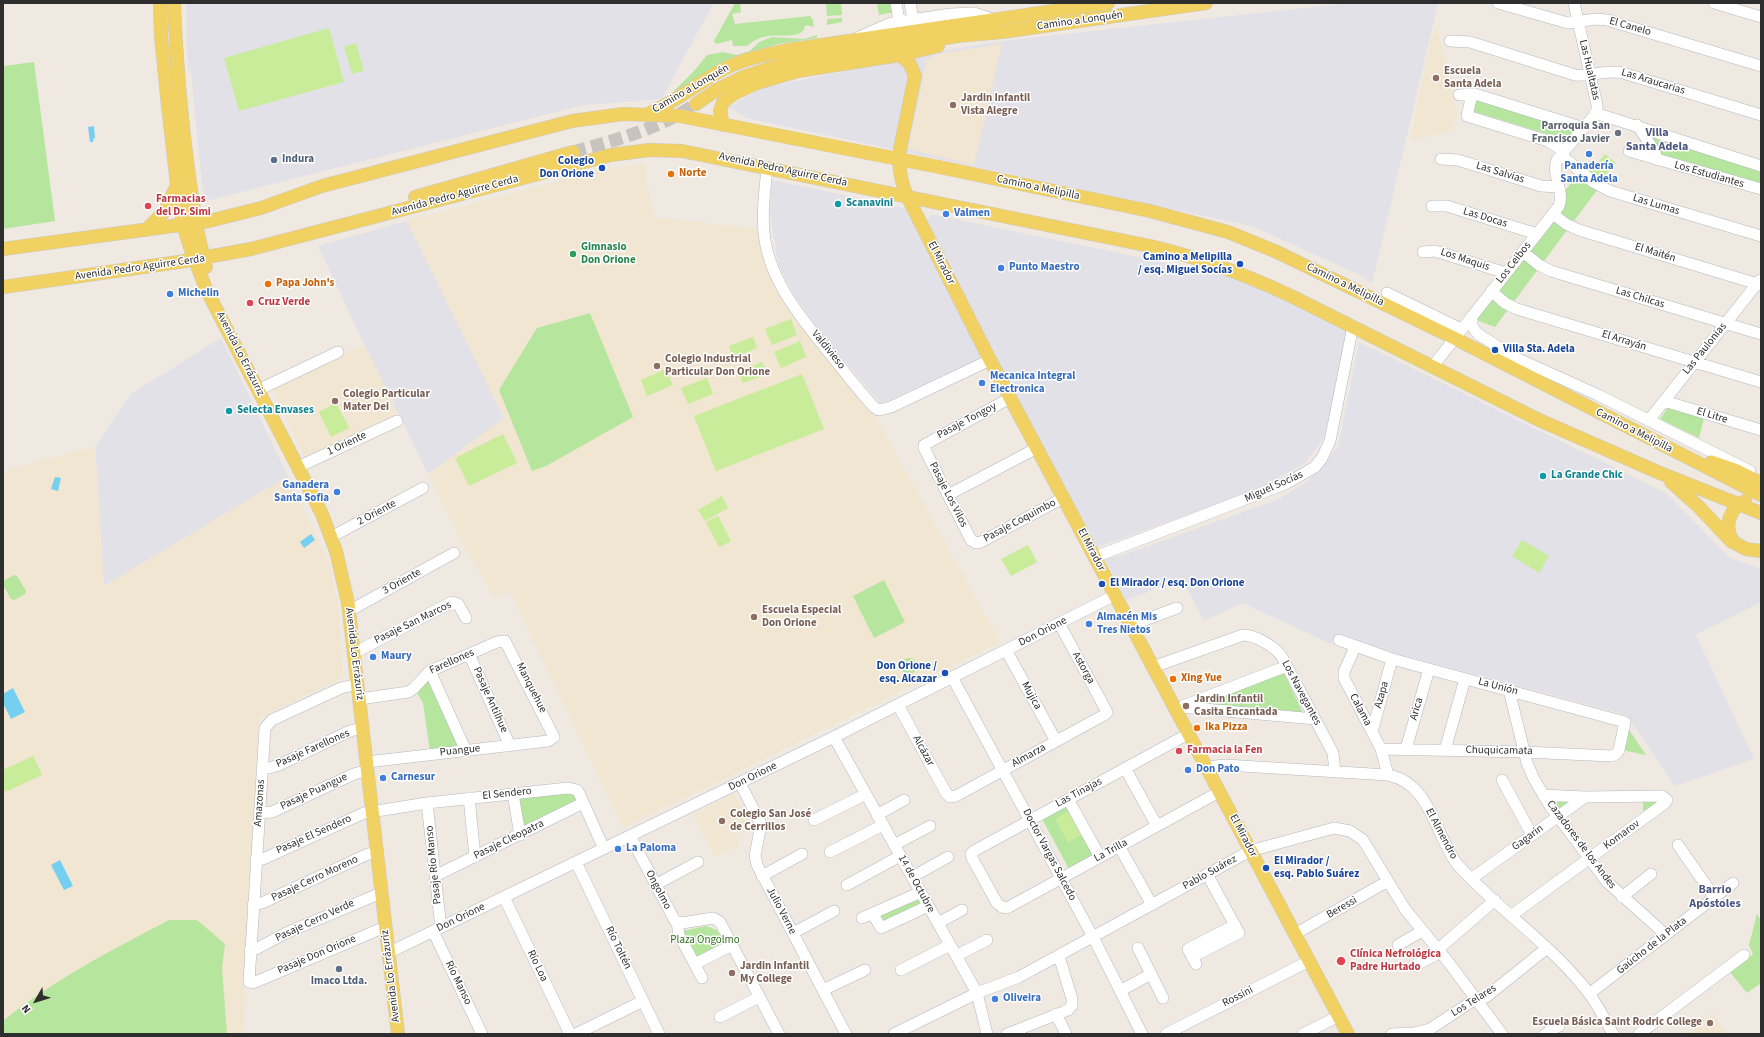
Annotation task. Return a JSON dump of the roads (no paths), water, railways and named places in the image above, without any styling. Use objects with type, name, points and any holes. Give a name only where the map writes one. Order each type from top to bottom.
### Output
[{"type":"main road","name":"Avenida Lo Errázuriz","points":[[160,3],[161,37],[177,185],[200,259],[214,302],[319,508],[331,538],[343,579],[349,611],[364,728],[376,853],[398,1034]]},
{"type":"main road","name":"Avenida Lo Errázuriz","points":[[174,3],[190,224]]},
{"type":"main road","name":"Camino a Lonquén","points":[[649,114],[672,102],[721,71],[741,62],[787,50],[1108,3]]},
{"type":"main road","name":"Camino a Lonquén","points":[[1002,32],[1206,3]]},
{"type":"main road","points":[[723,125],[720,111],[723,102],[735,93],[757,83],[798,71],[900,56],[982,38],[1002,32]]},
{"type":"main road","points":[[696,104],[718,89],[743,77],[786,63],[958,36],[1002,32]]},
{"type":"main road","name":"El Mirador","points":[[927,49],[921,57],[915,76],[900,149],[900,177],[907,196],[990,360],[1153,667],[1178,708],[1188,734],[1348,1034]]},
{"type":"main road","points":[[900,56],[910,64],[915,76]]},
{"type":"main road","points":[[3,249],[190,224],[248,212],[322,186],[557,125],[610,115],[649,114],[680,116],[899,160]]},
{"type":"main road","name":"Avenida Pedro Aguirre Cerda","points":[[3,287],[200,259],[271,245],[624,152],[654,150],[682,151],[907,196]]},
{"type":"main road","points":[[271,245],[332,221],[573,152]]},
{"type":"main road","name":"Camino a Melipilla","points":[[899,160],[1142,209],[1217,229],[1277,252],[1458,334],[1761,496]]},
{"type":"main road","points":[[146,230],[165,211],[177,185]]},
{"type":"main road","points":[[907,196],[1150,246],[1196,258],[1247,276],[1353,326],[1539,420],[1660,473],[1761,513]]},
{"type":"main road","points":[[919,220],[922,208],[932,202]]},
{"type":"main road","points":[[1689,458],[1727,467],[1761,483]]},
{"type":"main road","points":[[1660,473],[1689,498],[1725,535],[1736,544],[1746,549],[1761,551]]},
{"type":"main road","points":[[1736,544],[1730,537],[1728,524],[1731,514],[1740,504],[1761,496]]},
{"type":"street","points":[[896,3],[898,21]]},
{"type":"street","points":[[910,3],[913,19]]},
{"type":"street","name":"El Canelo","points":[[1498,3],[1568,23],[1578,23],[1596,19],[1607,20],[1761,66]]},
{"type":"street","name":"Las Hualtatas","points":[[1562,153],[1584,128],[1598,107],[1574,3]]},
{"type":"street","points":[[1714,3],[1761,17]]},
{"type":"street","name":"Camino a Lonquén","points":[[851,40],[898,21],[966,13],[981,15],[996,20]]},
{"type":"street","name":"Las Araucarias","points":[[1450,41],[1470,42],[1575,75],[1606,71],[1618,72],[1761,115]]},
{"type":"street","points":[[1459,95],[1472,94],[1584,128]]},
{"type":"street","name":"Las Lumas","points":[[1472,94],[1467,116],[1548,141],[1593,182],[1610,191],[1761,236]]},
{"type":"street","points":[[1595,113],[1761,166]]},
{"type":"street","points":[[1636,125],[1652,146],[1658,160]]},
{"type":"street","name":"Los Estudiantes","points":[[1629,151],[1761,190]]},
{"type":"street","name":"Los Ceibos","points":[[1433,366],[1553,214],[1560,202],[1555,167],[1557,160],[1562,153]]},
{"type":"street","name":"Las Salvias","points":[[1441,158],[1458,160],[1542,186],[1559,187]]},
{"type":"street","name":"Valdivieso","points":[[767,167],[764,233],[769,256],[777,275],[788,296],[808,325],[874,407],[880,410],[885,410],[990,360]]},
{"type":"street","name":"Las Docas","points":[[1432,206],[1447,206],[1537,234]]},
{"type":"street","name":"El Maitén","points":[[1553,214],[1566,224],[1579,230],[1760,283]]},
{"type":"street","name":"Los Maquis","points":[[1423,252],[1435,250],[1506,273]]},
{"type":"street","name":"Las Chilcas","points":[[1523,252],[1539,265],[1551,271],[1761,334]]},
{"type":"street","name":"Las Paulonias","points":[[1649,420],[1725,324],[1760,283]]},
{"type":"street","name":"El Arrayán","points":[[1491,292],[1505,303],[1517,309],[1761,382]]},
{"type":"street","name":"Camino a Melipilla","points":[[1387,293],[1458,334]]},
{"type":"street","name":"Camino a Melipilla","points":[[1472,316],[1474,329],[1481,336],[1514,357],[1649,420],[1761,476]]},
{"type":"street","name":"Miguel Socías","points":[[1095,557],[1266,492],[1299,477],[1315,467],[1322,458],[1330,441],[1353,326]]},
{"type":"street","points":[[258,390],[338,352]]},
{"type":"street","name":"Pasaje Tongoy","points":[[924,445],[1010,398]]},
{"type":"street","name":"El Litre","points":[[1664,401],[1761,430]]},
{"type":"street","name":"1 Oriente","points":[[298,467],[396,421]]},
{"type":"street","name":"Pasaje Los Vilos","points":[[924,445],[924,448],[948,495],[972,540],[976,543]]},
{"type":"street","points":[[948,495],[1037,448]]},
{"type":"street","name":"2 Oriente","points":[[331,538],[423,488]]},
{"type":"street","name":"Pasaje Coquimbo","points":[[976,543],[981,542],[1063,498]]},
{"type":"street","name":"3 Oriente","points":[[349,611],[454,553]]},
{"type":"street","name":"Don Orione","points":[[388,953],[834,738],[1115,595]]},
{"type":"street","name":"Pasaje San Marcos","points":[[354,653],[452,602],[458,604],[466,618]]},
{"type":"street","points":[[1131,625],[1177,608]]},
{"type":"street","name":"Astorga","points":[[1059,624],[1107,712]]},
{"type":"street","name":"Los Navegantes","points":[[1153,667],[1240,636],[1247,635],[1277,650],[1333,753],[1335,772]]},
{"type":"street","name":"La Unión","points":[[1339,640],[1392,659],[1625,722],[1616,754]]},
{"type":"street","name":"Farellones","points":[[360,699],[408,692],[413,689],[430,671],[502,641]]},
{"type":"street","name":"Manquehue","points":[[502,641],[508,643],[554,734],[552,739]]},
{"type":"street","name":"Calama","points":[[1355,647],[1344,672],[1344,678],[1381,749],[1388,775]]},
{"type":"street","name":"Mujica","points":[[1006,650],[1056,741]]},
{"type":"street","name":"Pasaje Antilhue","points":[[469,654],[510,746]]},
{"type":"street","name":"Azapa","points":[[1372,732],[1392,659]]},
{"type":"street","points":[[1178,708],[1287,666]]},
{"type":"street","name":"Arica","points":[[1406,749],[1429,669]]},
{"type":"street","points":[[430,671],[466,751]]},
{"type":"street","name":"Doctor Vargas Salcedo","points":[[952,677],[1004,770],[1093,937],[1142,1034]]},
{"type":"street","points":[[1445,750],[1465,678]]},
{"type":"street","name":"Amazonas","points":[[250,983],[250,950],[264,732],[269,722],[341,688],[358,684]]},
{"type":"street","name":"Cazadores de los Andes","points":[[1509,690],[1531,774],[1557,817],[1562,821],[1607,882],[1666,935]]},
{"type":"street","name":"Alcázar","points":[[898,705],[946,793],[950,797]]},
{"type":"street","points":[[1178,708],[1315,719]]},
{"type":"street","name":"Almarza","points":[[950,797],[956,796],[1107,712]]},
{"type":"street","name":"Pasaje Farellones","points":[[262,768],[269,768],[279,765],[350,732],[364,728]]},
{"type":"street","name":"Las Tinajas","points":[[1002,908],[997,903],[971,854],[974,851],[1188,734]]},
{"type":"street","name":"14 de Octubre","points":[[834,738],[977,993],[987,1034]]},
{"type":"street","name":"Puangue","points":[[368,766],[466,751],[548,742],[552,739]]},
{"type":"street","name":"Chuquicamata","points":[[1381,749],[1524,752],[1612,756],[1616,754]]},
{"type":"street","name":"El Almendro","points":[[1206,767],[1225,765],[1388,775],[1406,781],[1419,794],[1450,855],[1457,864],[1471,879],[1547,948],[1589,994],[1613,1034]]},
{"type":"street","name":"Pasaje Puangue","points":[[259,813],[272,812],[368,766]]},
{"type":"street","points":[[1125,768],[1157,826]]},
{"type":"street","points":[[1502,780],[1532,835]]},
{"type":"street","name":"Julio Verne","points":[[740,783],[760,820],[761,828],[755,859],[762,876],[846,1034]]},
{"type":"street","name":"El Sendero","points":[[373,811],[469,798],[568,788],[577,790],[604,849]]},
{"type":"street","name":"La Trilla","points":[[1002,908],[1009,907],[1219,792]]},
{"type":"street","points":[[513,794],[520,835]]},
{"type":"street","points":[[814,820],[866,794]]},
{"type":"street","points":[[1543,795],[1585,797]]},
{"type":"street","name":"Komarov","points":[[1512,915],[1665,803],[1667,800],[1662,796],[1585,797]]},
{"type":"street","name":"Gagarin","points":[[1471,879],[1585,797]]},
{"type":"street","points":[[469,798],[475,857]]},
{"type":"street","points":[[1068,799],[1100,857]]},
{"type":"street","points":[[877,815],[904,800]]},
{"type":"street","name":"Pasaje Río Manso","points":[[427,803],[440,919],[437,929]]},
{"type":"street","name":"Pasaje Cleopatra","points":[[435,876],[583,803]]},
{"type":"street","name":"Pasaje El Sendero","points":[[256,859],[263,859],[360,815],[373,811]]},
{"type":"street","points":[[830,852],[882,825]]},
{"type":"street","points":[[894,845],[930,826]]},
{"type":"street","name":"Pablo Suárez","points":[[894,1034],[977,993],[1019,977],[1250,851],[1330,829],[1344,829],[1355,833],[1363,840],[1405,909],[1478,1000],[1502,1034]]},
{"type":"street","name":"Ongolmo","points":[[630,836],[655,885],[672,916],[677,922],[678,932],[702,978]]},
{"type":"street","points":[[1678,845],[1714,898]]},
{"type":"street","points":[[1119,846],[1152,905]]},
{"type":"street","name":"Pasaje Cerro Moreno","points":[[253,905],[262,904],[368,854],[376,853]]},
{"type":"street","points":[[762,876],[802,854]]},
{"type":"street","points":[[847,884],[900,856]]},
{"type":"street","points":[[912,877],[948,857]]},
{"type":"street","name":"Río Toltén","points":[[576,862],[659,1034]]},
{"type":"street","points":[[655,885],[698,862]]},
{"type":"street","points":[[1192,957],[1237,929],[1207,874]]},
{"type":"street","points":[[1622,897],[1651,874]]},
{"type":"street","name":"Beressi","points":[[1295,934],[1388,881]]},
{"type":"street","name":"Gaúcho de la Plata","points":[[1589,994],[1733,884]]},
{"type":"street","name":"Pasaje Cerro Verde","points":[[250,950],[258,948],[286,933],[381,892]]},
{"type":"street","points":[[921,892],[868,916],[881,928],[928,906]]},
{"type":"street","name":"Río Loa","points":[[504,897],[570,1034]]},
{"type":"street","points":[[1414,966],[1433,956],[1443,945],[1495,900]]},
{"type":"street","points":[[938,923],[962,910]]},
{"type":"street","points":[[792,933],[834,911]]},
{"type":"street","name":"Ongolmo","points":[[677,922],[684,923],[708,918],[715,918],[720,922],[779,1034]]},
{"type":"street","name":"Pasaje Don Orione","points":[[250,983],[385,927]]},
{"type":"street","name":"Río Manso","points":[[437,929],[482,1034]]},
{"type":"street","points":[[1398,945],[1422,931]]},
{"type":"street","points":[[956,956],[987,940]]},
{"type":"street","points":[[695,964],[732,945]]},
{"type":"street","points":[[901,970],[950,945]]},
{"type":"street","points":[[1138,948],[1163,998]]},
{"type":"street","name":"Los Telares","points":[[1392,1034],[1425,1031],[1471,1002],[1486,997],[1547,948]]},
{"type":"street","points":[[1639,1034],[1744,954]]},
{"type":"street","points":[[1008,1034],[1068,1010],[1073,1002],[1059,956]]},
{"type":"street","name":"Rossini","points":[[1166,1034],[1309,961]]},
{"type":"street","points":[[823,990],[865,970]]},
{"type":"street","points":[[1120,991],[1151,974]]},
{"type":"street","points":[[720,1017],[759,997]]},
{"type":"street","points":[[576,1034],[643,1001]]},
{"type":"street","points":[[1056,1014],[1066,1034]]},
{"type":"street","points":[[1303,1034],[1339,1016]]},
{"type":"street","points":[[1545,1034],[1559,1026]]},
{"type":"water","points":[[94,126],[95,138],[93,139],[93,142],[90,142],[88,127]]},
{"type":"water","points":[[55,477],[61,478],[58,491],[51,489]]},
{"type":"water","points":[[311,534],[315,540],[304,548],[300,542]]},
{"type":"water","points":[[13,688],[25,712],[11,719],[3,703],[3,694]]},
{"type":"water","points":[[60,860],[73,886],[64,890],[51,865]]},
{"type":"tunnel","points":[[573,152],[652,127],[682,113],[696,104]]},
{"type":"place","name":"Escuela Santa Adela","points":[[1436,78]]},
{"type":"place","name":"Jardin Infantil Vista Alegre","points":[[953,105]]},
{"type":"place","name":"Parroquia San Francisco Javier","points":[[1618,133]]},
{"type":"place","name":"Panadería Santa Adela","points":[[1589,154]]},
{"type":"place","name":"Indura","points":[[274,160]]},
{"type":"place","name":"Colegio Don Orione","points":[[602,168]]},
{"type":"place","name":"Norte","points":[[671,174]]},
{"type":"place","name":"Scanavini","points":[[838,204]]},
{"type":"place","name":"Farmacias del Dr. Simi","points":[[148,206]]},
{"type":"place","name":"Valmen","points":[[946,214]]},
{"type":"place","name":"Gimnasio Don Orione","points":[[573,254]]},
{"type":"place","name":"Camino a Melipilla / esq. Miguel Socías","points":[[1240,264]]},
{"type":"place","name":"Punto Maestro","points":[[1001,268]]},
{"type":"place","name":"Papa John's","points":[[268,284]]},
{"type":"place","name":"Michelin","points":[[170,294]]},
{"type":"place","name":"Cruz Verde","points":[[250,303]]},
{"type":"place","name":"Villa Sta. Adela","points":[[1495,350]]},
{"type":"place","name":"Colegio Industrial Particular Don Orione","points":[[657,366]]},
{"type":"place","name":"Mecanica Integral Electronica","points":[[982,383]]},
{"type":"place","name":"Colegio Particular Mater Dei","points":[[335,401]]},
{"type":"place","name":"Selecta Envases","points":[[229,411]]},
{"type":"place","name":"La Grande Chic","points":[[1543,476]]},
{"type":"place","name":"Ganadera Santa Sofia","points":[[337,492]]},
{"type":"place","name":"El Mirador / esq. Don Orione","points":[[1102,584]]},
{"type":"place","name":"Escuela Especial Don Orione","points":[[754,617]]},
{"type":"place","name":"Almacén Mis Tres Nietos","points":[[1089,624]]},
{"type":"place","name":"Maury","points":[[373,657]]},
{"type":"place","name":"Don Orione / esq. Alcazar","points":[[945,673]]},
{"type":"place","name":"Xing Yue","points":[[1173,679]]},
{"type":"place","name":"Jardin Infantil Casita Encantada","points":[[1186,706]]},
{"type":"place","name":"Ika Pizza","points":[[1197,728]]},
{"type":"place","name":"Farmacia la Fen","points":[[1179,751]]},
{"type":"place","name":"Don Pato","points":[[1188,770]]},
{"type":"place","name":"Carnesur","points":[[383,778]]},
{"type":"place","name":"Colegio San José de Cerrillos","points":[[722,821]]},
{"type":"place","name":"La Paloma","points":[[618,849]]},
{"type":"place","name":"El Mirador / esq. Pablo Suárez","points":[[1266,868]]},
{"type":"place","name":"Clínica Nefrológica Padre Hurtado","points":[[1341,961]]},
{"type":"place","name":"Imaco Ltda.","points":[[339,969]]},
{"type":"place","name":"Jardin Infantil My College","points":[[732,973]]},
{"type":"place","name":"Oliveira","points":[[995,999]]},
{"type":"place","name":"Escuela Básica Saint Rodric College","points":[[1710,1023]]},
{"type":"district","name":"Villa Santa Adela","points":[[1657,140]]},
{"type":"district","name":"Barrio Apóstoles","points":[[1715,897]]},
{"type":"park label","name":"Plaza Ongolmo","points":[[705,941]]}]
